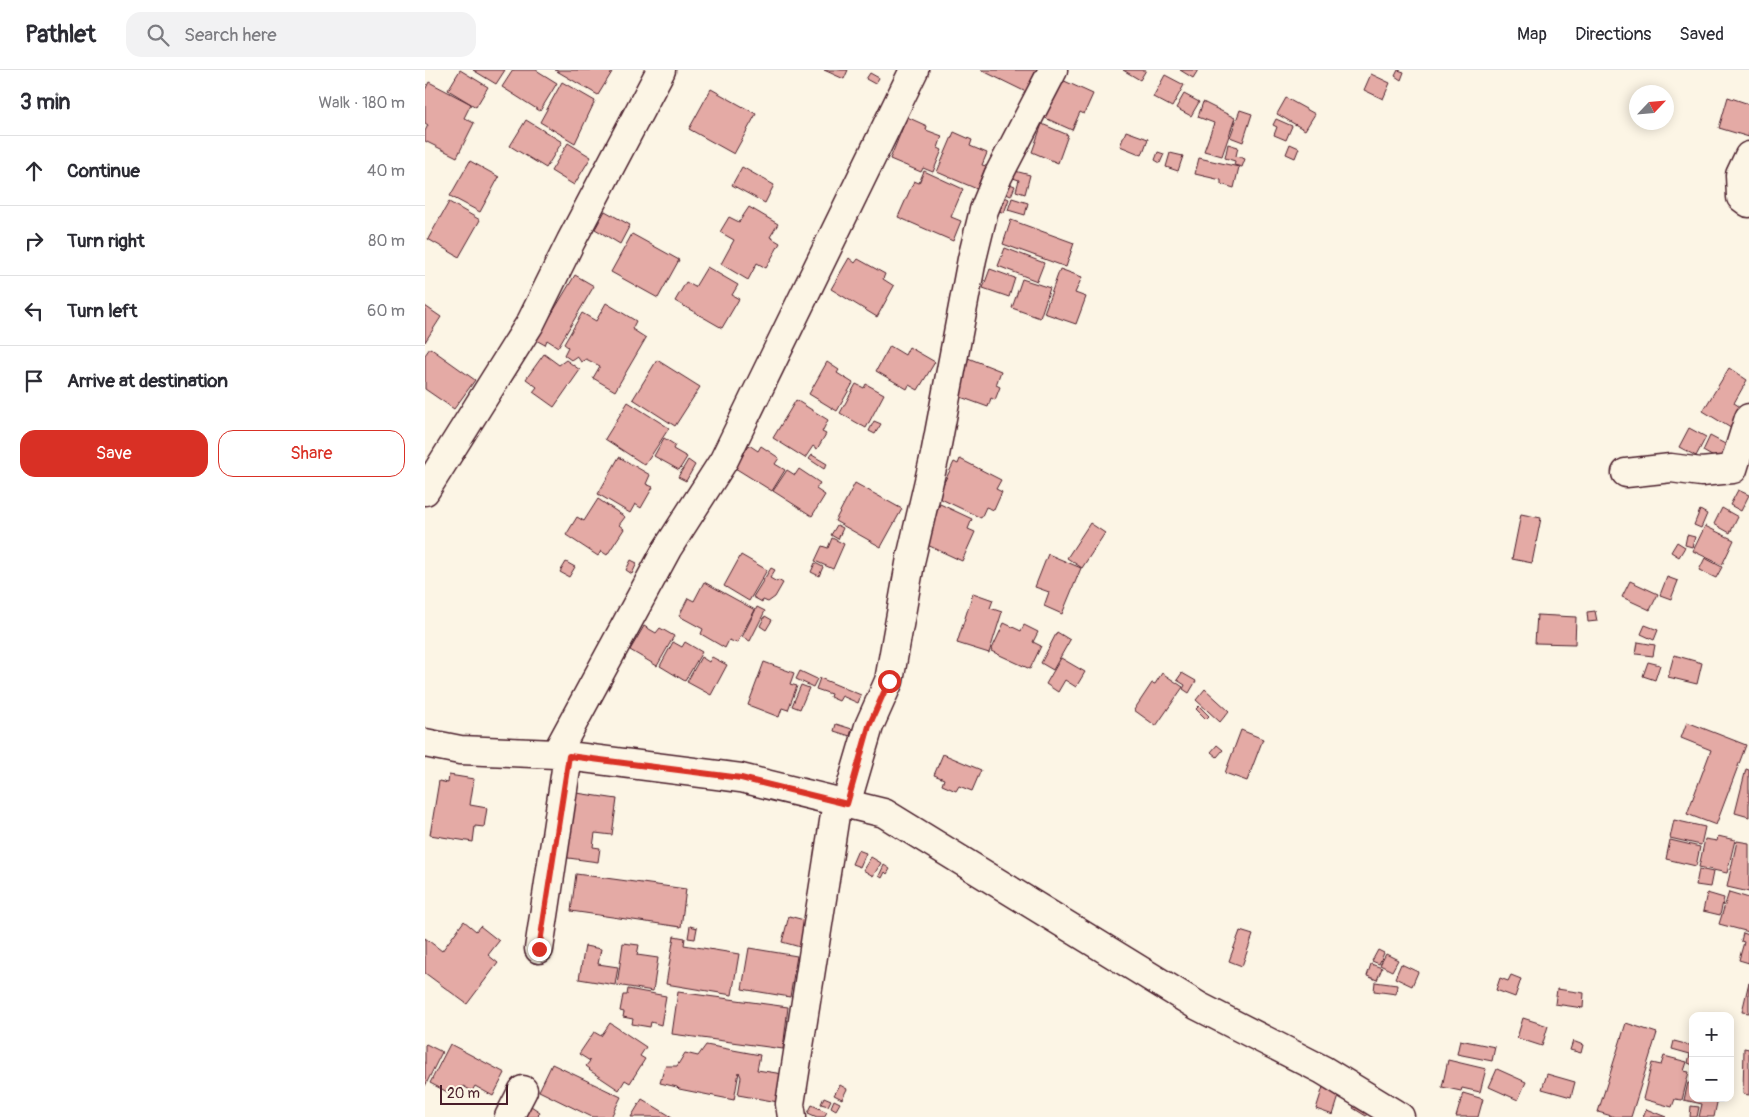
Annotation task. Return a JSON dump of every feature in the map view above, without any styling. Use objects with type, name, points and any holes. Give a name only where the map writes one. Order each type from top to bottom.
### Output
[{"type":"street","points":[[425,491],[531,322],[571,241],[661,70]]},
{"type":"street","points":[[425,743],[460,750],[557,754],[667,549],[724,460],[914,70]]},
{"type":"street","points":[[792,1117],[791,1104],[842,803],[869,726],[889,681],[911,558],[935,456],[983,210],[998,176],[1053,70]]},
{"type":"street","points":[[1749,156],[1740,176],[1741,197],[1749,203]]},
{"type":"street","points":[[1626,473],[1671,468],[1701,472],[1733,470],[1749,418]]},
{"type":"street","points":[[539,949],[569,756],[741,778],[884,813],[1198,1006],[1323,1070],[1400,1117]]},
{"type":"street","points":[[509,1117],[523,1090]]},
{"type":"building","points":[[460,70],[488,87],[476,107],[448,90]]},
{"type":"building","points":[[473,70],[505,70],[496,84]]},
{"type":"building","points":[[513,70],[536,70],[557,83],[540,111],[502,87]]},
{"type":"building","points":[[555,70],[609,70],[612,72],[598,95]]},
{"type":"building","points":[[824,70],[848,70],[844,79]]},
{"type":"building","points":[[981,70],[1036,70],[1026,92]]},
{"type":"building","points":[[1123,70],[1146,70],[1140,80]]},
{"type":"building","points":[[1180,70],[1198,70],[1193,78]]},
{"type":"building","points":[[1398,70],[1404,72],[1401,80],[1395,76]]},
{"type":"building","points":[[870,73],[879,78],[875,84],[866,79]]},
{"type":"building","points":[[1371,74],[1390,83],[1383,99],[1364,90]]},
{"type":"building","points":[[1165,75],[1184,85],[1172,107],[1153,97]]},
{"type":"building","points":[[1060,79],[1093,94],[1084,114],[1080,112],[1072,130],[1043,117]]},
{"type":"building","points":[[429,82],[471,104],[464,118],[474,123],[457,157],[425,141],[425,131],[428,125],[425,123],[425,90]]},
{"type":"building","points":[[562,82],[595,101],[575,143],[540,122]]},
{"type":"building","points":[[711,89],[756,114],[734,154],[689,129]]},
{"type":"building","points":[[1184,94],[1199,102],[1191,116],[1176,108]]},
{"type":"building","points":[[1728,97],[1749,104],[1749,137],[1719,128]]},
{"type":"building","points":[[1286,98],[1315,114],[1305,130],[1277,114]]},
{"type":"building","points":[[1203,102],[1235,118],[1222,156],[1204,151],[1214,123],[1198,117]]},
{"type":"building","points":[[1240,110],[1252,114],[1243,142],[1230,137]]},
{"type":"building","points":[[907,117],[927,126],[926,130],[942,136],[938,148],[942,150],[933,172],[923,168],[921,172],[890,159]]},
{"type":"building","points":[[1276,119],[1292,126],[1286,140],[1274,135],[1277,127],[1273,125]]},
{"type":"building","points":[[526,120],[562,142],[546,168],[510,146]]},
{"type":"building","points":[[1042,124],[1068,135],[1058,163],[1032,152]]},
{"type":"building","points":[[1126,131],[1148,139],[1142,155],[1120,146]]},
{"type":"building","points":[[954,132],[972,140],[970,146],[987,153],[982,165],[986,166],[977,189],[937,172]]},
{"type":"building","points":[[568,143],[591,157],[574,185],[551,171]]},
{"type":"building","points":[[1228,144],[1238,147],[1236,156],[1245,159],[1242,167],[1234,165],[1235,161],[1225,158]]},
{"type":"building","points":[[1290,144],[1299,148],[1295,158],[1286,154]]},
{"type":"building","points":[[1158,152],[1164,154],[1160,163],[1155,160]]},
{"type":"building","points":[[1170,153],[1183,156],[1178,171],[1166,167]]},
{"type":"building","points":[[1199,158],[1239,167],[1234,188],[1221,184],[1221,180],[1195,174]]},
{"type":"building","points":[[470,161],[499,177],[480,212],[450,196]]},
{"type":"building","points":[[742,167],[774,185],[765,203],[732,185]]},
{"type":"building","points":[[924,171],[963,189],[951,217],[961,221],[953,241],[898,217],[914,181],[919,183]]},
{"type":"building","points":[[1015,171],[1030,175],[1025,194],[1016,191],[1019,180],[1013,178]]},
{"type":"building","points":[[1002,181],[1015,186],[1011,196],[999,191]]},
{"type":"building","points":[[998,194],[1009,199],[1004,213],[993,208]]},
{"type":"building","points":[[1012,198],[1028,203],[1025,215],[1008,210]]},
{"type":"building","points":[[449,202],[480,220],[459,257],[428,239]]},
{"type":"building","points":[[749,207],[778,224],[770,237],[780,243],[766,268],[757,263],[748,280],[721,264],[734,240],[720,232],[729,217],[739,222]]},
{"type":"building","points":[[605,211],[630,225],[620,244],[595,229]]},
{"type":"building","points":[[1011,220],[1074,243],[1066,267],[1003,244]]},
{"type":"building","points":[[632,234],[679,260],[658,298],[611,272]]},
{"type":"building","points":[[1005,248],[1044,263],[1037,281],[998,266]]},
{"type":"building","points":[[849,258],[855,263],[858,259],[885,274],[883,279],[894,286],[877,317],[831,289]]},
{"type":"building","points":[[707,267],[738,285],[732,295],[739,299],[722,328],[675,301],[686,282],[695,287]]},
{"type":"building","points":[[990,269],[1015,278],[1009,297],[983,288]]},
{"type":"building","points":[[1060,269],[1082,277],[1075,293],[1086,297],[1076,324],[1044,313]]},
{"type":"building","points":[[575,275],[594,286],[558,347],[547,340],[545,345],[536,340]]},
{"type":"building","points":[[1022,279],[1050,288],[1040,318],[1012,308]]},
{"type":"building","points":[[606,303],[636,321],[632,329],[646,338],[615,391],[593,378],[600,366],[586,359],[581,362],[577,356],[571,360],[564,355],[568,347],[564,344],[582,313],[596,321]]},
{"type":"building","points":[[425,306],[441,317],[425,342]]},
{"type":"building","points":[[890,346],[905,355],[909,347],[935,362],[918,390],[909,385],[907,389],[876,371]]},
{"type":"building","points":[[430,348],[475,380],[454,409],[425,389],[425,355]]},
{"type":"building","points":[[544,354],[559,365],[566,360],[580,370],[554,407],[533,392],[537,387],[526,379]]},
{"type":"building","points":[[968,358],[1001,371],[996,385],[1000,387],[995,400],[991,398],[988,407],[955,395]]},
{"type":"building","points":[[657,360],[700,387],[675,426],[633,399]]},
{"type":"building","points":[[827,362],[839,370],[837,373],[853,383],[837,411],[809,394]]},
{"type":"building","points":[[1729,368],[1747,380],[1734,403],[1745,410],[1734,430],[1703,411]]},
{"type":"building","points":[[856,384],[864,388],[866,384],[884,394],[866,428],[840,413]]},
{"type":"building","points":[[796,400],[828,420],[822,432],[826,434],[817,449],[813,446],[805,458],[773,438]]},
{"type":"building","points":[[628,402],[669,428],[645,465],[605,439]]},
{"type":"building","points":[[874,421],[881,424],[875,434],[869,431]]},
{"type":"building","points":[[1689,428],[1706,437],[1696,456],[1679,447]]},
{"type":"building","points":[[1710,436],[1727,445],[1719,460],[1703,451]]},
{"type":"building","points":[[664,438],[675,445],[673,449],[687,457],[679,470],[654,456]]},
{"type":"building","points":[[749,445],[758,451],[761,446],[779,458],[775,464],[785,470],[772,491],[735,468]]},
{"type":"building","points":[[812,455],[827,464],[824,469],[809,459]]},
{"type":"building","points":[[619,457],[650,475],[646,484],[653,487],[641,508],[635,504],[630,513],[598,494]]},
{"type":"building","points":[[960,459],[1001,480],[996,489],[1002,492],[994,510],[986,507],[981,518],[937,497],[954,462],[958,464]]},
{"type":"building","points":[[688,460],[695,465],[686,481],[678,477]]},
{"type":"building","points":[[799,469],[820,483],[816,489],[825,495],[812,516],[773,491],[787,470],[795,475]]},
{"type":"building","points":[[855,483],[902,509],[881,547],[835,521]]},
{"type":"building","points":[[1738,490],[1749,495],[1741,511],[1730,505]]},
{"type":"building","points":[[598,499],[625,517],[619,525],[624,529],[607,555],[601,551],[598,556],[566,535],[577,517],[584,521]]},
{"type":"building","points":[[940,504],[972,519],[968,529],[975,532],[962,561],[923,543]]},
{"type":"building","points":[[1722,508],[1738,517],[1730,533],[1714,524]]},
{"type":"building","points":[[1700,510],[1707,514],[1701,528],[1694,525]]},
{"type":"building","points":[[1521,514],[1541,518],[1532,563],[1512,559]]},
{"type":"building","points":[[1090,523],[1105,533],[1082,568],[1067,558]]},
{"type":"building","points":[[837,525],[843,528],[838,539],[831,535]]},
{"type":"building","points":[[1705,526],[1734,540],[1722,565],[1693,551]]},
{"type":"building","points":[[1687,535],[1695,537],[1692,547],[1685,545]]},
{"type":"building","points":[[832,538],[844,544],[833,569],[815,561],[822,546],[828,548]]},
{"type":"building","points":[[1677,542],[1685,547],[1679,557],[1671,552]]},
{"type":"building","points":[[1048,554],[1081,568],[1062,614],[1044,606],[1049,592],[1035,587]]},
{"type":"building","points":[[741,555],[767,570],[749,601],[724,586]]},
{"type":"building","points":[[1705,558],[1722,567],[1716,578],[1699,570]]},
{"type":"building","points":[[631,560],[637,563],[632,574],[626,570]]},
{"type":"building","points":[[566,562],[575,567],[569,577],[560,572]]},
{"type":"building","points":[[815,563],[823,567],[819,576],[811,572]]},
{"type":"building","points":[[771,568],[775,570],[770,578],[783,583],[775,597],[768,602],[763,600],[762,602],[753,597]]},
{"type":"building","points":[[1667,577],[1678,581],[1671,599],[1660,595]]},
{"type":"building","points":[[1630,581],[1658,594],[1650,610],[1622,597]]},
{"type":"building","points":[[704,582],[755,610],[737,643],[729,640],[725,648],[701,634],[703,629],[679,616],[688,598],[694,601]]},
{"type":"building","points":[[973,593],[993,600],[990,608],[1002,612],[989,653],[957,643]]},
{"type":"building","points":[[757,607],[765,611],[750,641],[742,637]]},
{"type":"building","points":[[1595,611],[1597,621],[1588,622],[1587,612]]},
{"type":"building","points":[[1537,615],[1576,617],[1575,644],[1535,643]]},
{"type":"building","points":[[765,616],[772,620],[766,630],[760,626]]},
{"type":"building","points":[[1004,623],[1021,631],[1024,625],[1038,632],[1033,642],[1041,646],[1030,669],[991,651]]},
{"type":"building","points":[[1645,625],[1658,630],[1654,640],[1641,634]]},
{"type":"building","points":[[644,626],[656,633],[660,628],[674,636],[657,666],[630,650]]},
{"type":"building","points":[[1057,632],[1070,640],[1053,670],[1041,663]]},
{"type":"building","points":[[673,642],[682,647],[685,642],[702,652],[685,681],[660,666]]},
{"type":"building","points":[[1638,642],[1655,645],[1653,656],[1636,654]]},
{"type":"building","points":[[1674,655],[1702,663],[1697,684],[1668,677]]},
{"type":"building","points":[[701,657],[709,662],[712,657],[727,665],[711,695],[687,682]]},
{"type":"building","points":[[1061,658],[1085,672],[1076,687],[1065,680],[1058,692],[1046,684]]},
{"type":"building","points":[[764,662],[794,673],[790,684],[797,686],[788,710],[782,708],[779,717],[748,705]]},
{"type":"building","points":[[1648,662],[1660,665],[1655,680],[1643,676]]},
{"type":"building","points":[[800,671],[817,679],[813,687],[796,679]]},
{"type":"building","points":[[1162,673],[1183,687],[1156,726],[1134,710],[1152,683],[1155,684]]},
{"type":"building","points":[[1182,673],[1196,681],[1189,693],[1183,689],[1185,685],[1177,680]]},
{"type":"building","points":[[820,678],[861,695],[858,703],[842,696],[839,701],[830,697],[831,694],[816,689]]},
{"type":"building","points":[[801,685],[809,688],[800,709],[792,706]]},
{"type":"building","points":[[1205,689],[1229,711],[1220,722],[1196,700]]},
{"type":"building","points":[[1199,706],[1209,716],[1206,719],[1196,709]]},
{"type":"building","points":[[1687,722],[1746,745],[1716,825],[1687,814],[1711,750],[1681,738]]},
{"type":"building","points":[[836,724],[852,729],[850,736],[834,731]]},
{"type":"building","points":[[1241,730],[1263,739],[1247,781],[1225,773]]},
{"type":"building","points":[[1217,745],[1223,750],[1217,757],[1211,752]]},
{"type":"building","points":[[943,754],[981,770],[972,791],[959,786],[956,791],[942,785],[944,779],[934,775]]},
{"type":"building","points":[[1746,769],[1749,770],[1749,817],[1735,813]]},
{"type":"building","points":[[449,775],[474,779],[470,805],[487,808],[484,827],[475,826],[473,842],[430,835],[439,781],[448,783]]},
{"type":"building","points":[[570,792],[617,799],[612,835],[595,833],[593,847],[600,848],[598,862],[561,857]]},
{"type":"building","points":[[1674,820],[1705,827],[1701,845],[1670,838]]},
{"type":"building","points":[[1718,836],[1735,840],[1727,873],[1699,867],[1705,839],[1717,841]]},
{"type":"building","points":[[1670,840],[1700,847],[1696,866],[1666,859]]},
{"type":"building","points":[[1737,841],[1749,843],[1749,892],[1727,887]]},
{"type":"building","points":[[858,850],[866,853],[860,867],[852,864]]},
{"type":"building","points":[[871,857],[881,863],[873,876],[863,870]]},
{"type":"building","points":[[884,865],[890,869],[887,874],[885,872],[882,878],[879,876]]},
{"type":"building","points":[[1699,869],[1713,872],[1710,887],[1696,885]]},
{"type":"building","points":[[576,874],[686,889],[681,927],[571,911]]},
{"type":"building","points":[[1729,892],[1749,898],[1749,932],[1719,924]]},
{"type":"building","points":[[1707,893],[1724,898],[1720,915],[1703,911]]},
{"type":"building","points":[[789,916],[808,921],[800,947],[782,942]]},
{"type":"building","points":[[464,921],[476,931],[480,926],[499,941],[488,955],[498,963],[467,1004],[425,973],[425,938],[442,951]]},
{"type":"building","points":[[690,926],[697,928],[695,939],[688,938]]},
{"type":"building","points":[[1240,931],[1253,935],[1242,966],[1229,961]]},
{"type":"building","points":[[1743,933],[1749,935],[1749,963],[1739,960],[1744,942],[1741,941]]},
{"type":"building","points":[[674,936],[685,938],[684,945],[739,954],[732,995],[666,984]]},
{"type":"building","points":[[623,943],[639,945],[637,955],[658,958],[653,991],[617,985]]},
{"type":"building","points":[[585,946],[601,949],[598,964],[618,967],[615,985],[579,979]]},
{"type":"building","points":[[749,948],[797,956],[790,997],[742,989]]},
{"type":"building","points":[[1378,950],[1384,953],[1379,964],[1372,961]]},
{"type":"building","points":[[1386,954],[1398,960],[1392,971],[1380,965]]},
{"type":"building","points":[[1371,964],[1382,968],[1377,980],[1367,976]]},
{"type":"building","points":[[1401,964],[1418,972],[1412,986],[1395,978]]},
{"type":"building","points":[[1511,975],[1521,979],[1515,997],[1496,990],[1500,978],[1508,981]]},
{"type":"building","points":[[1375,982],[1397,985],[1396,994],[1374,991]]},
{"type":"building","points":[[1749,982],[1749,1013],[1742,1012]]},
{"type":"building","points":[[628,989],[666,996],[661,1025],[651,1022],[650,1027],[632,1024],[633,1019],[623,1017],[624,1012],[620,1011],[623,995],[627,995]]},
{"type":"building","points":[[1557,989],[1584,993],[1583,1008],[1555,1004]]},
{"type":"building","points":[[678,992],[788,1007],[783,1049],[672,1034]]},
{"type":"building","points":[[1523,1018],[1548,1026],[1542,1046],[1517,1038]]},
{"type":"building","points":[[610,1023],[646,1047],[640,1056],[645,1059],[630,1083],[625,1080],[619,1090],[589,1070],[586,1066],[590,1061],[579,1054],[594,1032],[601,1036]]},
{"type":"building","points":[[1626,1023],[1657,1033],[1631,1117],[1615,1117],[1598,1112]]},
{"type":"building","points":[[1460,1040],[1495,1047],[1492,1061],[1457,1054]]},
{"type":"building","points":[[1573,1041],[1583,1045],[1581,1053],[1570,1050]]},
{"type":"building","points":[[1674,1041],[1689,1045],[1689,1054],[1672,1049]]},
{"type":"building","points":[[450,1044],[505,1073],[493,1096],[475,1086],[472,1091],[463,1086],[457,1097],[430,1083]]},
{"type":"building","points":[[425,1045],[442,1052],[425,1086]]},
{"type":"building","points":[[706,1045],[760,1055],[757,1070],[783,1074],[778,1102],[738,1095],[741,1077],[739,1072],[734,1100],[679,1089],[660,1083],[665,1066],[677,1066],[685,1053],[698,1056]]},
{"type":"building","points":[[1744,1048],[1749,1049],[1749,1095],[1743,1094]]},
{"type":"building","points":[[1664,1056],[1687,1062],[1684,1071],[1689,1072],[1682,1100],[1675,1099],[1672,1107],[1643,1099],[1652,1063],[1661,1065]]},
{"type":"building","points":[[1448,1060],[1486,1069],[1480,1092],[1462,1088],[1461,1091],[1442,1087]]},
{"type":"building","points":[[552,1064],[621,1097],[611,1117],[592,1117],[539,1091]]},
{"type":"building","points":[[1497,1069],[1526,1082],[1518,1100],[1489,1087]]},
{"type":"building","points":[[1547,1074],[1575,1082],[1571,1097],[1542,1089]]},
{"type":"building","points":[[1688,1083],[1689,1083],[1689,1101],[1684,1100]]},
{"type":"building","points":[[840,1085],[847,1089],[842,1099],[834,1095]]},
{"type":"building","points":[[1323,1087],[1340,1093],[1333,1115],[1316,1109]]},
{"type":"building","points":[[1463,1093],[1483,1099],[1478,1117],[1456,1117]]},
{"type":"building","points":[[824,1097],[831,1100],[828,1106],[821,1104]]},
{"type":"building","points":[[642,1099],[672,1117],[631,1117]]},
{"type":"building","points":[[834,1100],[840,1103],[836,1110],[831,1107]]},
{"type":"building","points":[[1358,1100],[1371,1109],[1366,1116],[1353,1108]]},
{"type":"building","points":[[1693,1102],[1717,1102],[1714,1117],[1699,1117],[1702,1104]]},
{"type":"building","points":[[528,1104],[540,1112],[537,1117],[528,1117],[522,1114]]},
{"type":"building","points":[[812,1105],[827,1112],[824,1117],[817,1117],[808,1113]]},
{"type":"building","points":[[1691,1106],[1699,1107],[1697,1117],[1690,1117]]},
{"type":"building","points":[[1646,1109],[1666,1117],[1643,1117]]},
{"type":"route","points":[[539,949],[569,756],[741,778],[847,804],[869,726],[889,681]]}]
